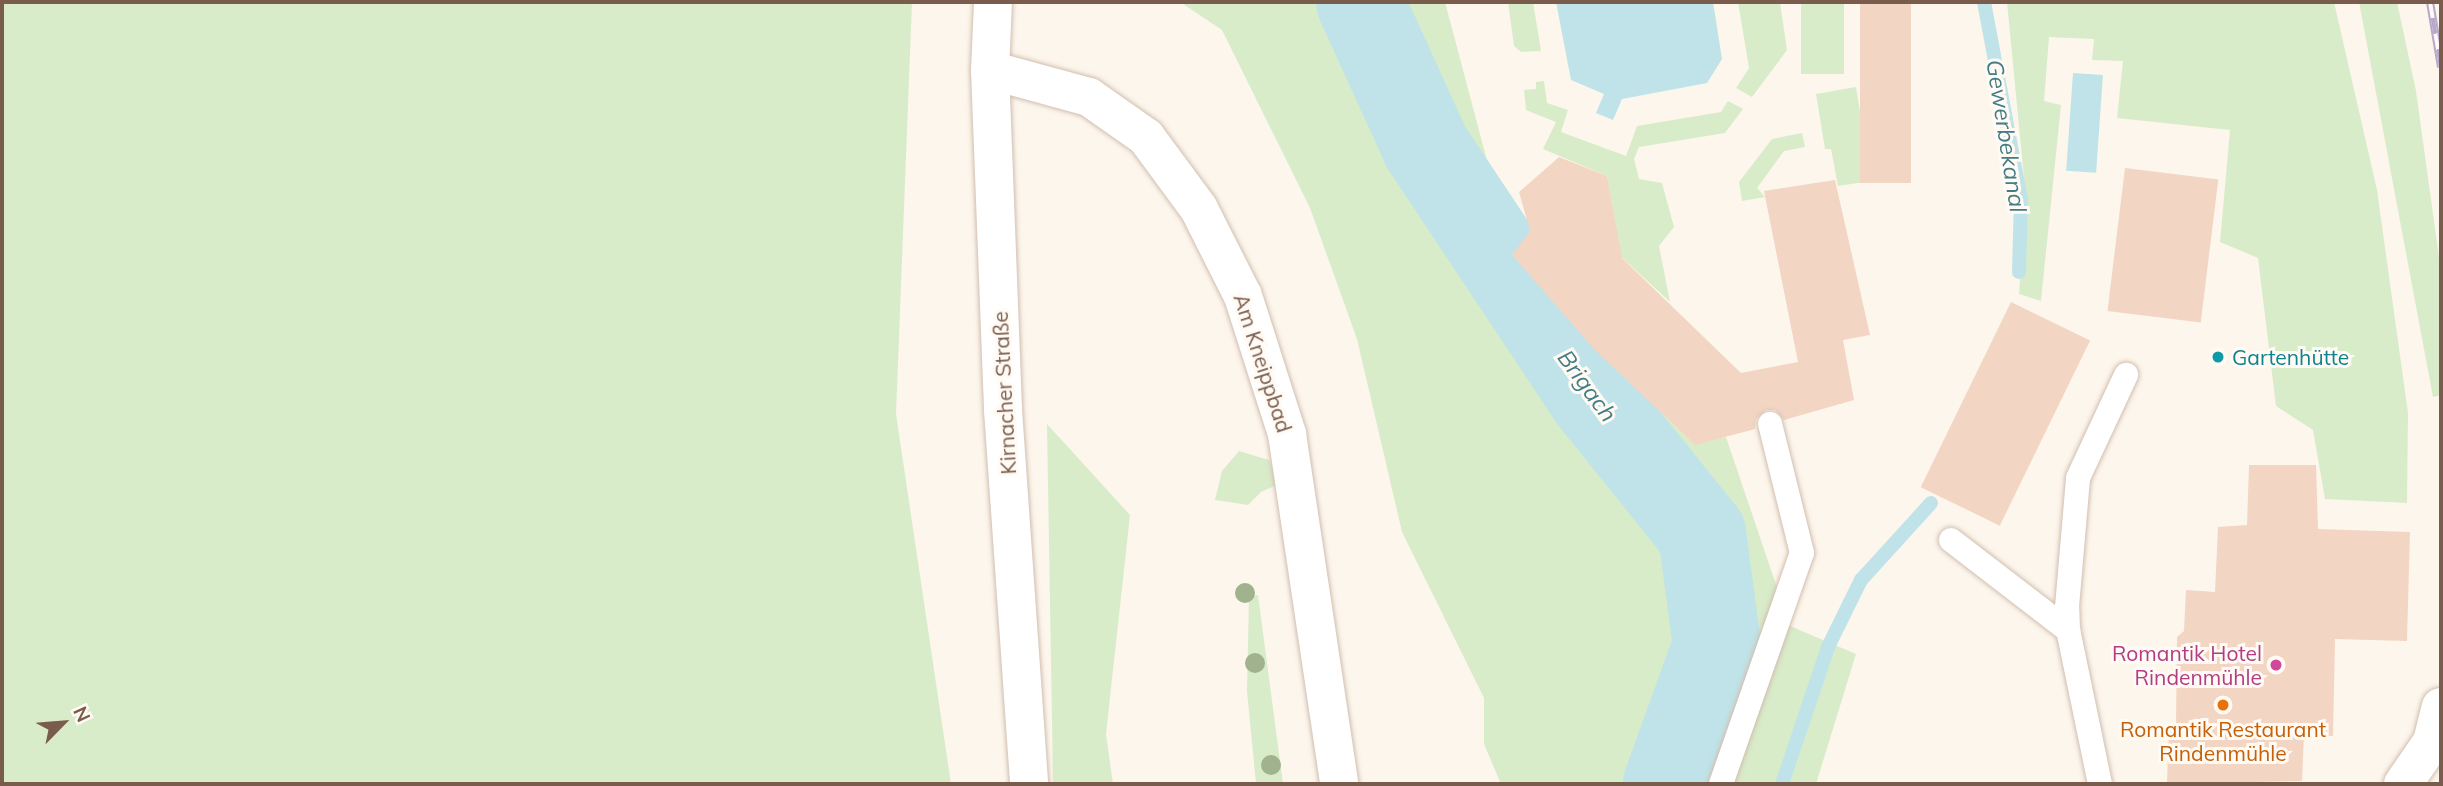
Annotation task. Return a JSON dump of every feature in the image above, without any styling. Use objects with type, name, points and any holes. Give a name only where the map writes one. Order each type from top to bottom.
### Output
[{"type":"street","name":"Kirnacher Straße","points":[[993,2],[990,70],[1003,410],[1029,784]]},
{"type":"street","name":"Am Kneippbad","points":[[990,70],[1089,97],[1146,137],[1199,209],[1243,296],[1287,434],[1339,784]]},
{"type":"street","points":[[2403,784],[2432,742],[2441,707]]},
{"type":"lane","points":[[2100,784],[2068,630],[2078,478],[2126,375]]},
{"type":"lane","points":[[1721,784],[1802,553],[1770,424]]},
{"type":"lane","points":[[1951,540],[2068,630]]},
{"type":"green space","points":[[2,2],[912,2],[896,414],[951,784],[2,784]]},
{"type":"green space","points":[[1180,2],[1445,2],[1512,255],[1593,348],[1693,443],[1726,437],[1790,626],[1856,654],[1816,784],[1501,784],[1484,744],[1484,698],[1402,532],[1357,339],[1310,208],[1222,30]]},
{"type":"green space","points":[[1508,2],[1533,2],[1541,51],[1521,52],[1514,46]]},
{"type":"green space","points":[[1738,2],[1780,2],[1787,50],[1752,97],[1736,88],[1749,68]]},
{"type":"green space","points":[[1801,2],[1844,2],[1844,74],[1801,74]]},
{"type":"green space","points":[[2007,2],[2334,2],[2377,190],[2408,413],[2407,503],[2325,499],[2313,430],[2276,406],[2258,258],[2220,242],[2230,130],[2117,118],[2123,61],[2092,60],[2094,39],[2049,37],[2044,101],[2061,105],[2041,301],[2019,294],[2026,199]]},
{"type":"green space","points":[[2359,2],[2397,2],[2416,91],[2441,272],[2441,395],[2433,397]]},
{"type":"green space","points":[[1544,81],[1547,103],[1568,110],[1561,132],[1626,156],[1637,126],[1721,112],[1728,101],[1743,109],[1725,133],[1639,147],[1634,159],[1639,179],[1662,183],[1674,227],[1659,246],[1670,302],[1603,240],[1616,227],[1607,176],[1543,149],[1556,122],[1526,110],[1524,90],[1536,89],[1536,82]]},
{"type":"green space","points":[[1856,87],[1871,181],[1838,186],[1831,149],[1825,149],[1816,94]]},
{"type":"green space","points":[[1802,133],[1805,147],[1784,151],[1757,188],[1765,197],[1742,201],[1739,182],[1772,139]]},
{"type":"green space","points":[[1047,424],[1130,515],[1106,734],[1113,784],[1053,784]]},
{"type":"green space","points":[[1239,451],[1269,460],[1279,484],[1261,492],[1248,505],[1215,500],[1222,471]]},
{"type":"green space","points":[[1258,595],[1283,784],[1256,784],[1247,691],[1249,597]]},
{"type":"water","points":[[1556,2],[1713,2],[1722,59],[1707,83],[1622,99],[1613,120],[1596,113],[1604,94],[1571,80]]},
{"type":"water","points":[[2073,73],[2103,75],[2096,173],[2066,171]]},
{"type":"building","points":[[1860,2],[1911,2],[1911,183],[1860,183]]},
{"type":"building","points":[[1559,157],[1607,176],[1622,258],[1741,373],[1798,362],[1764,191],[1835,180],[1870,335],[1843,340],[1854,400],[1784,420],[1775,410],[1766,410],[1756,419],[1755,429],[1695,445],[1593,348],[1512,255],[1530,231],[1519,192]]},
{"type":"building","points":[[2125,168],[2218,179],[2201,322],[2107,311]]},
{"type":"building","points":[[2011,302],[2090,341],[2000,526],[1921,487]]},
{"type":"building","points":[[2249,465],[2316,465],[2318,529],[2410,532],[2407,641],[2335,639],[2333,736],[2304,735],[2302,781],[2167,784],[2169,723],[2176,723],[2177,637],[2184,631],[2186,590],[2215,592],[2218,527],[2247,525]]},
{"type":"waterway","name":"Brigach","points":[[1360,2],[1426,147],[1592,397],[1702,534],[1717,645],[1667,784]]},
{"type":"waterway","name":"Gewerbekanal","points":[[1984,2],[2021,199],[2019,272]]},
{"type":"waterway","name":"Gewerbekanal","points":[[1782,784],[1828,647],[1861,580],[1931,503]]},
{"type":"railway","points":[[2430,2],[2441,67]]},
{"type":"place","name":"Gartenhütte","points":[[2218,357]]},
{"type":"place","name":"Romantik Hotel Rindenmühle","points":[[2276,665]]},
{"type":"place","name":"Romantik Restaurant Rindenmühle","points":[[2223,705]]}]
